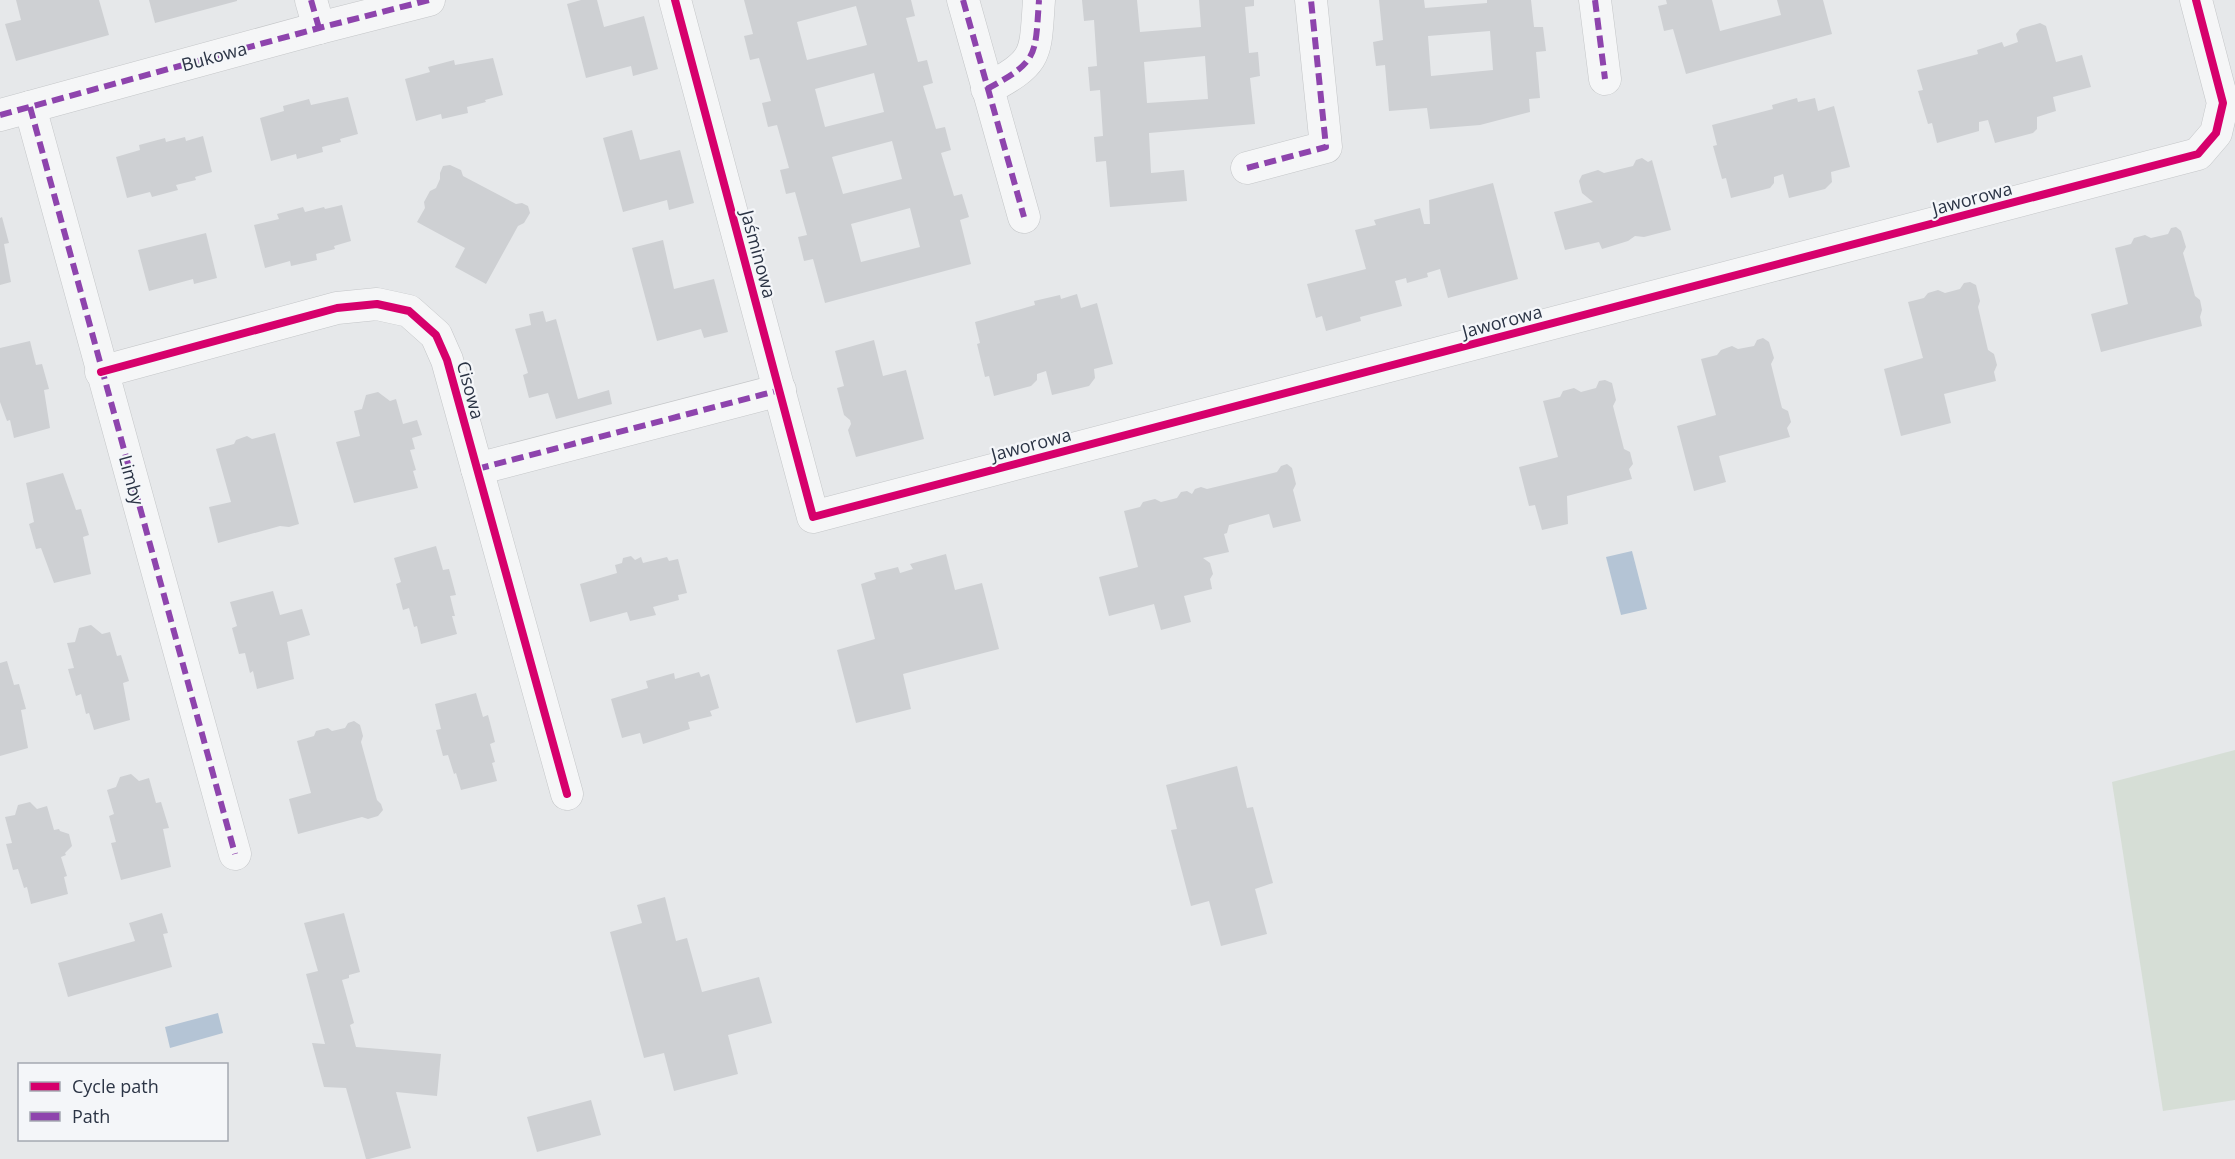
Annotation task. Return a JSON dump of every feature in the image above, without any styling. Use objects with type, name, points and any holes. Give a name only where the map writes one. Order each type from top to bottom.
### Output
[{"type":"street","name":"Bukowa","points":[[0,115],[315,14],[429,0]]},
{"type":"street","name":"Jaśminowa","points":[[675,0],[813,517]]},
{"type":"street","points":[[963,0],[1024,217]]},
{"type":"street","points":[[987,89],[1013,75],[1027,62],[1035,49],[1039,0]]},
{"type":"street","points":[[1247,168],[1326,147],[1311,0]]},
{"type":"street","points":[[1595,0],[1605,78]]},
{"type":"street","name":"Jaworowa","points":[[813,517],[2198,154],[2216,133],[2223,103],[2196,0]]},
{"type":"street","name":"Limby","points":[[30,106],[101,372],[235,854]]},
{"type":"street","name":"Cisowa","points":[[101,372],[337,308],[377,304],[409,311],[436,335],[447,360],[567,794]]},
{"type":"street","points":[[477,469],[780,390]]},
{"type":"shaded area","points":[[2235,750],[2235,1100],[2163,1111],[2112,782]]},
{"type":"water","points":[[1632,551],[1647,609],[1621,615],[1606,557]]},
{"type":"water","points":[[218,1013],[223,1033],[170,1048],[165,1027]]},
{"type":"building","points":[[16,0],[99,0],[109,35],[16,61],[5,24],[21,20]]},
{"type":"building","points":[[149,0],[237,0],[237,1],[155,23]]},
{"type":"building","points":[[581,0],[597,0],[604,27],[644,16],[658,69],[633,76],[631,66],[586,78],[567,4]]},
{"type":"building","points":[[744,0],[911,0],[915,16],[906,18],[918,62],[927,60],[933,83],[923,86],[936,129],[945,127],[951,150],[941,153],[954,196],[962,194],[969,217],[960,220],[971,264],[825,303],[813,259],[804,261],[798,237],[807,235],[795,192],[786,194],[780,170],[789,168],[777,125],[768,127],[762,103],[771,101],[759,58],[750,60],[744,36],[753,34]],"holes":[[[856,6],[867,45],[807,60],[797,22]],[[874,73],[884,112],[825,127],[815,89]],[[892,141],[902,179],[843,194],[832,157]],[[910,208],[920,247],[861,262],[851,224]]]},
{"type":"building","points":[[1082,0],[1137,0],[1140,32],[1201,27],[1199,0],[1254,0],[1254,6],[1245,7],[1249,53],[1258,52],[1260,76],[1250,78],[1255,124],[1149,133],[1151,173],[1184,170],[1187,201],[1110,207],[1106,161],[1096,162],[1094,137],[1103,136],[1100,90],[1090,91],[1088,67],[1097,66],[1094,20],[1084,21]],"holes":[[[1205,56],[1208,99],[1147,103],[1144,62]]]},
{"type":"building","points":[[1379,0],[1424,0],[1425,8],[1487,3],[1487,0],[1531,0],[1534,27],[1543,27],[1546,51],[1536,52],[1540,98],[1529,99],[1530,112],[1480,125],[1430,129],[1427,108],[1389,111],[1385,65],[1376,66],[1373,42],[1383,40]],"holes":[[[1490,31],[1493,70],[1431,76],[1428,36]]]},
{"type":"building","points":[[1666,0],[1712,0],[1720,31],[1781,15],[1777,0],[1823,0],[1832,34],[1686,74],[1673,29],[1664,31],[1658,6],[1667,4]]},
{"type":"building","points":[[2040,23],[2046,26],[2056,62],[2082,55],[2091,87],[2053,97],[2056,111],[2037,117],[2037,129],[2033,133],[1995,143],[1988,120],[1979,122],[1979,131],[1937,143],[1932,123],[1928,124],[1918,91],[1923,90],[1917,70],[1978,54],[1977,50],[2002,42],[2004,47],[2018,42],[2016,34],[2020,29]]},
{"type":"building","points":[[493,58],[503,95],[467,107],[468,113],[442,119],[441,114],[416,121],[405,79],[430,72],[428,67],[454,60],[455,65]]},
{"type":"building","points":[[348,97],[358,134],[322,147],[323,152],[297,159],[296,154],[271,161],[260,118],[284,111],[283,106],[309,99],[311,105]]},
{"type":"building","points":[[1797,98],[1798,102],[1815,98],[1818,111],[1834,106],[1850,167],[1831,172],[1832,182],[1825,189],[1789,198],[1783,174],[1774,177],[1774,183],[1770,188],[1731,198],[1726,178],[1722,179],[1713,146],[1717,145],[1712,125],[1773,109],[1772,105]]},
{"type":"building","points":[[632,130],[640,160],[680,150],[694,203],[669,210],[667,200],[623,212],[603,138]]},
{"type":"building","points":[[203,136],[212,172],[195,177],[196,180],[176,185],[178,190],[152,197],[150,192],[127,198],[116,157],[140,150],[139,145],[165,138],[166,142],[185,137],[186,141]]},
{"type":"building","points":[[1642,158],[1648,162],[1652,160],[1671,230],[1644,237],[1635,236],[1628,241],[1602,249],[1599,242],[1565,250],[1554,212],[1593,202],[1582,193],[1579,181],[1582,175],[1598,170],[1604,173],[1633,166],[1636,160]]},
{"type":"building","points":[[450,165],[461,170],[463,176],[516,204],[522,203],[528,206],[530,213],[524,223],[518,226],[486,284],[455,267],[465,248],[417,222],[425,208],[424,202],[430,191],[436,188],[443,166]]},
{"type":"building","points":[[1493,183],[1518,279],[1448,298],[1440,269],[1427,273],[1428,277],[1407,283],[1406,278],[1395,281],[1402,306],[1360,317],[1361,321],[1326,331],[1322,316],[1316,318],[1307,284],[1366,269],[1355,230],[1376,225],[1374,220],[1420,208],[1424,224],[1430,224],[1429,200]]},
{"type":"building","points":[[342,205],[351,241],[334,246],[335,249],[316,254],[317,260],[291,266],[290,261],[265,268],[254,225],[279,219],[277,214],[303,207],[305,212]]},
{"type":"building","points":[[2,217],[9,243],[4,244],[11,282],[0,285],[0,218]]},
{"type":"building","points":[[2176,227],[2181,231],[2186,247],[2183,253],[2195,296],[2200,300],[2202,326],[2101,352],[2091,314],[2128,304],[2115,248],[2131,244],[2134,238],[2145,235],[2151,238],[2168,234],[2171,228]]},
{"type":"building","points":[[206,233],[217,278],[194,284],[193,279],[149,291],[138,250]]},
{"type":"building","points":[[663,240],[674,289],[714,279],[728,332],[704,338],[701,329],[657,341],[632,248]]},
{"type":"building","points":[[1970,282],[1976,285],[1980,301],[1978,307],[1988,350],[1994,354],[1997,365],[1994,372],[1996,381],[1944,394],[1951,423],[1901,436],[1884,369],[1923,358],[1908,302],[1924,298],[1928,293],[1938,290],[1945,293],[1960,289],[1964,283]]},
{"type":"building","points":[[1077,294],[1081,308],[1097,303],[1113,364],[1094,369],[1095,378],[1089,386],[1052,395],[1046,371],[1037,374],[1037,380],[1031,386],[994,396],[989,376],[985,377],[977,344],[980,343],[975,322],[1035,305],[1034,301],[1060,295],[1061,299]]},
{"type":"building","points":[[543,311],[546,322],[556,319],[578,399],[609,390],[612,404],[556,419],[548,393],[529,398],[523,375],[528,373],[515,329],[531,325],[529,314]]},
{"type":"building","points":[[1763,338],[1769,342],[1774,358],[1771,364],[1782,408],[1788,411],[1791,422],[1787,428],[1790,437],[1719,456],[1726,482],[1694,491],[1677,426],[1716,415],[1701,359],[1717,355],[1721,350],[1732,346],[1738,349],[1754,346],[1757,340]]},
{"type":"building","points":[[874,340],[883,376],[906,370],[924,439],[856,457],[848,430],[850,420],[844,415],[837,388],[844,386],[835,351]]},
{"type":"building","points":[[30,341],[36,365],[42,364],[49,389],[44,390],[50,428],[14,438],[10,420],[7,421],[0,402],[0,348]]},
{"type":"building","points":[[1605,380],[1612,383],[1616,400],[1613,406],[1624,449],[1630,452],[1633,464],[1629,469],[1632,479],[1567,496],[1568,524],[1542,530],[1535,505],[1529,506],[1519,467],[1558,457],[1543,401],[1560,397],[1563,391],[1574,388],[1581,392],[1596,388],[1599,381]]},
{"type":"building","points":[[378,392],[390,401],[396,399],[403,424],[417,420],[422,435],[412,438],[415,449],[410,450],[418,488],[354,503],[336,442],[360,436],[354,411],[362,409],[366,395]]},
{"type":"building","points":[[275,433],[299,524],[289,527],[280,526],[218,543],[209,507],[231,502],[216,449],[234,444],[236,440],[247,436],[252,439]]},
{"type":"building","points":[[1287,464],[1292,468],[1296,484],[1293,490],[1301,521],[1273,528],[1269,514],[1229,525],[1227,533],[1224,534],[1229,552],[1203,558],[1210,563],[1213,574],[1210,579],[1212,589],[1184,596],[1191,622],[1161,630],[1154,604],[1109,616],[1099,577],[1138,567],[1124,511],[1140,507],[1143,502],[1155,499],[1161,502],[1177,498],[1181,492],[1187,491],[1192,494],[1195,489],[1201,487],[1207,489],[1277,472],[1281,466]]},
{"type":"building","points":[[63,473],[76,510],[81,509],[89,535],[83,537],[91,574],[54,583],[41,548],[36,549],[29,524],[34,522],[26,483]]},
{"type":"building","points":[[436,546],[443,570],[449,569],[456,595],[450,596],[457,634],[421,644],[417,626],[414,627],[409,608],[403,610],[396,584],[401,582],[394,558]]},
{"type":"building","points":[[946,554],[955,590],[982,583],[999,649],[903,674],[911,709],[856,723],[837,650],[875,639],[861,584],[876,579],[874,573],[898,567],[900,573],[913,569],[910,564]]},
{"type":"building","points":[[631,556],[635,560],[641,557],[643,563],[667,557],[669,561],[678,559],[687,593],[678,595],[679,600],[653,607],[656,615],[630,621],[627,612],[590,622],[580,584],[617,573],[615,565],[622,563],[623,558]]},
{"type":"building","points":[[273,591],[280,615],[302,609],[310,635],[287,642],[294,679],[257,689],[253,671],[250,673],[245,653],[239,654],[232,628],[237,626],[230,602]]},
{"type":"building","points":[[91,625],[102,634],[110,632],[117,656],[121,655],[129,681],[123,683],[130,720],[94,730],[89,713],[86,714],[81,694],[76,696],[68,669],[74,668],[67,643],[75,642],[79,628]]},
{"type":"building","points":[[7,661],[14,685],[19,684],[26,709],[21,710],[28,748],[0,756],[0,663]]},
{"type":"building","points":[[699,672],[701,677],[709,674],[719,708],[710,711],[712,716],[688,722],[690,729],[643,744],[640,733],[622,738],[611,699],[648,688],[646,681],[674,673],[675,679]]},
{"type":"building","points":[[476,693],[483,717],[488,715],[495,742],[490,744],[497,781],[461,790],[448,755],[443,756],[436,730],[441,729],[435,704]]},
{"type":"building","points":[[354,721],[360,725],[363,736],[361,742],[377,800],[383,810],[378,816],[368,819],[362,817],[298,834],[289,799],[311,793],[297,741],[314,736],[316,731],[345,728],[348,723]]},
{"type":"building","points":[[1237,766],[1247,808],[1253,807],[1273,883],[1255,889],[1267,934],[1221,946],[1209,901],[1191,906],[1171,830],[1177,829],[1166,785]]},
{"type":"building","points":[[131,774],[139,781],[149,778],[156,803],[161,802],[169,828],[163,829],[171,867],[121,880],[111,843],[116,842],[109,816],[114,814],[107,790],[116,787],[120,777]]},
{"type":"building","points":[[30,802],[37,809],[47,806],[54,830],[59,829],[69,834],[72,846],[65,853],[66,855],[61,857],[67,876],[64,877],[68,894],[31,904],[27,887],[24,888],[18,869],[13,870],[6,844],[12,843],[5,817],[15,815],[18,805]]},
{"type":"building","points":[[665,897],[676,941],[687,938],[702,992],[759,977],[772,1023],[728,1035],[738,1074],[674,1091],[664,1053],[644,1058],[610,932],[642,923],[637,905]]},
{"type":"building","points":[[162,913],[168,933],[163,934],[172,967],[68,997],[58,963],[135,941],[129,923]]},
{"type":"building","points":[[344,913],[360,972],[342,980],[354,1023],[350,1025],[356,1047],[441,1054],[437,1096],[396,1092],[411,1148],[369,1159],[366,1159],[346,1088],[324,1087],[312,1043],[325,1044],[306,974],[318,971],[304,923]]},
{"type":"building","points":[[591,1100],[601,1135],[537,1152],[527,1117]]},
{"type":"marked path","points":[[311,0],[319,28]]},
{"type":"marked path","points":[[0,115],[429,0]]},
{"type":"marked path","points":[[963,0],[1024,217]]},
{"type":"marked path","points":[[987,89],[1016,71],[1031,55],[1036,34],[1039,0]]},
{"type":"marked path","points":[[1247,168],[1326,147],[1311,0]]},
{"type":"marked path","points":[[1595,0],[1605,79]]},
{"type":"marked path","points":[[30,107],[235,854]]},
{"type":"marked path","points":[[477,469],[780,390]]},
{"type":"cycle path","points":[[675,0],[813,517],[2198,154],[2216,133],[2223,103],[2196,0]]},
{"type":"cycle path","points":[[101,372],[337,308],[377,304],[409,311],[436,335],[447,360],[567,794]]}]
